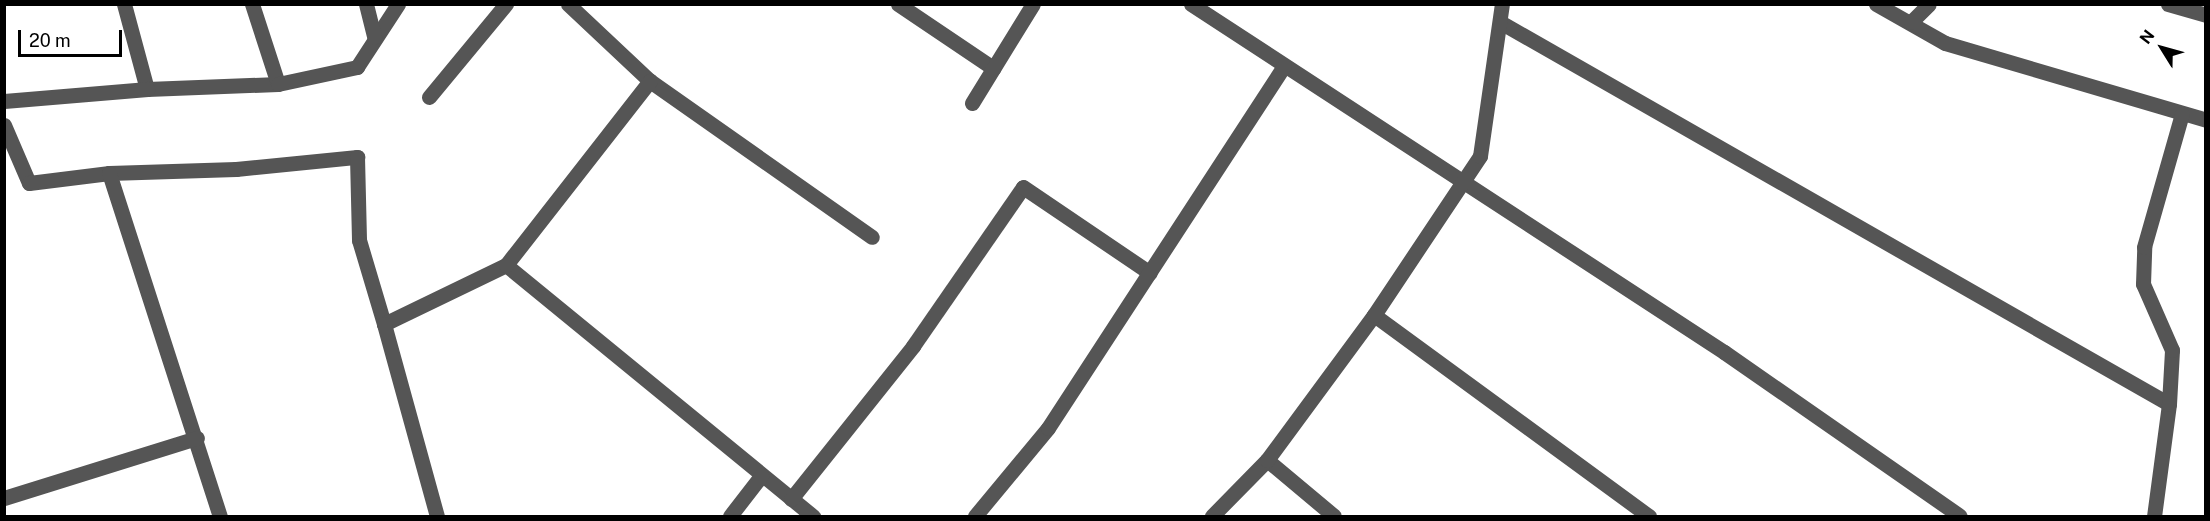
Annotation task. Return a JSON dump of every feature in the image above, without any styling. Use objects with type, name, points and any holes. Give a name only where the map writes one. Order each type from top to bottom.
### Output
[{"type":"street","points":[[124,4],[147,89]]},
{"type":"street","points":[[252,4],[278,84]]},
{"type":"street","points":[[366,4],[374,37]]},
{"type":"street","points":[[4,101],[147,89],[278,84],[357,67],[374,37],[398,4]]},
{"type":"street","points":[[429,97],[506,4]]},
{"type":"street","points":[[568,4],[650,81],[873,237]]},
{"type":"street","points":[[898,4],[993,68]]},
{"type":"street","points":[[972,103],[1033,4]]},
{"type":"street","points":[[1191,4],[1724,352],[1960,516]]},
{"type":"street","points":[[1212,516],[1267,460],[1374,315],[1480,156],[1502,4]]},
{"type":"street","points":[[1876,4],[1945,43],[2205,120]]},
{"type":"street","points":[[1911,22],[1929,4]]},
{"type":"street","points":[[2168,4],[2205,15]]},
{"type":"street","points":[[1500,22],[2169,404]]},
{"type":"street","points":[[975,516],[1048,428],[1284,66]]},
{"type":"street","points":[[384,324],[506,265],[650,81]]},
{"type":"street","points":[[2154,516],[2169,404],[2172,350],[2143,284],[2145,247],[2182,114]]},
{"type":"street","points":[[4,125],[29,183],[109,173],[236,169],[357,157],[359,240],[437,516]]},
{"type":"street","points":[[109,173],[197,438],[220,516]]},
{"type":"street","points":[[791,499],[913,346],[1023,187],[1150,273]]},
{"type":"street","points":[[506,265],[813,516]]},
{"type":"street","points":[[1374,315],[1649,516]]},
{"type":"street","points":[[4,498],[197,438]]},
{"type":"street","points":[[1267,460],[1334,516]]},
{"type":"street","points":[[730,516],[762,476]]}]
